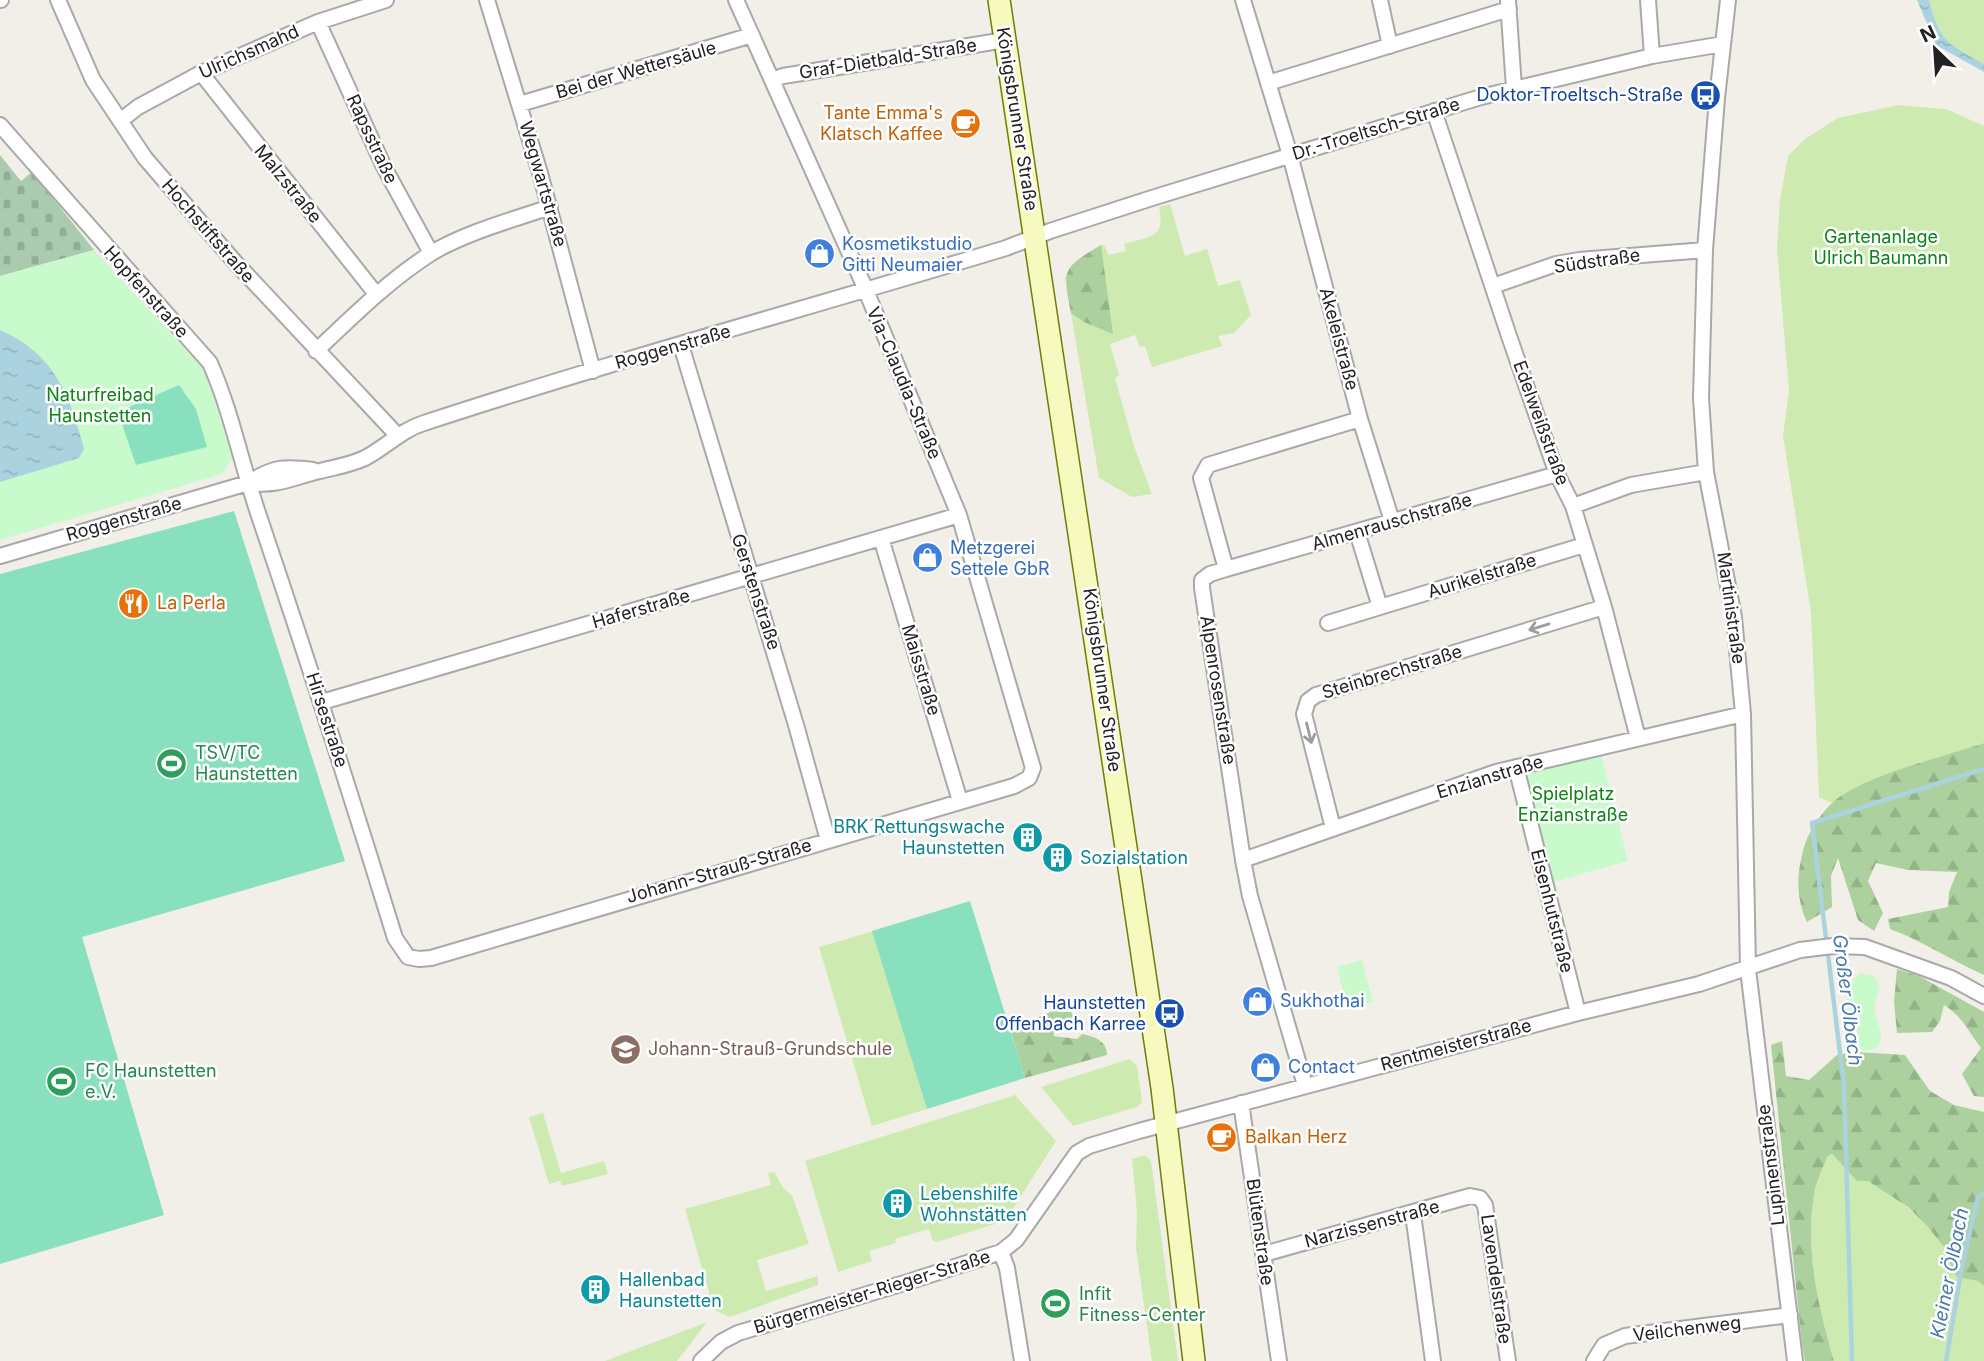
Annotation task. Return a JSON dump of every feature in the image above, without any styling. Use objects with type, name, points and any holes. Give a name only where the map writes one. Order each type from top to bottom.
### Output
[{"type":"main road","name":"Königsbrunner Straße","points":[[999,0],[1166,1124],[1194,1361]]},
{"type":"street","name":"Hochstiftstraße","points":[[58,0],[93,80],[145,158],[234,261],[397,435]]},
{"type":"street","name":"Ulrichsmahd","points":[[120,121],[138,107],[201,73],[318,22],[386,0]]},
{"type":"street","name":"Wegwartstraße","points":[[487,0],[550,208],[593,371]]},
{"type":"street","name":"Via-Claudia-Straße","points":[[736,0],[865,289],[959,515],[1030,756],[1033,768],[1030,778]]},
{"type":"street","name":"Akeleistraße","points":[[1243,0],[1290,155],[1360,419],[1392,521]]},
{"type":"street","points":[[1380,0],[1390,46]]},
{"type":"street","points":[[1648,0],[1651,56]]},
{"type":"street","name":"Martinistraße","points":[[1728,0],[1705,250],[1701,398],[1706,471],[1734,617],[1743,714],[1748,969]]},
{"type":"street","points":[[1268,83],[1390,46],[1508,5],[1514,88]]},
{"type":"street","name":"Rapsstraße","points":[[318,22],[384,167],[432,253]]},
{"type":"street","name":"Bei der Wettersäule","points":[[520,104],[752,35]]},
{"type":"street","name":"Graf-Dietbald-Straße","points":[[772,80],[1005,40]]},
{"type":"street","name":"Dr.-Troeltsch-Straße","points":[[1035,237],[1290,155],[1514,88],[1651,56],[1723,44]]},
{"type":"street","name":"Malzstraße","points":[[201,73],[376,294]]},
{"type":"street","name":"Edelweißstraße","points":[[1434,111],[1558,474],[1573,506],[1604,607],[1638,738]]},
{"type":"street","name":"Hopfenstraße","points":[[0,125],[210,363],[224,393],[248,483]]},
{"type":"street","points":[[316,351],[376,294],[432,253],[492,226],[550,208]]},
{"type":"street","name":"Roggenstraße","points":[[0,556],[248,483],[271,485],[345,466],[365,458],[397,435],[423,423],[1035,237]]},
{"type":"street","name":"Südstraße","points":[[1493,286],[1556,264],[1579,260],[1705,250]]},
{"type":"street","name":"Gerstenstraße","points":[[681,345],[803,748],[828,840]]},
{"type":"street","points":[[1226,569],[1201,478],[1208,465],[1360,419]]},
{"type":"street","points":[[1573,506],[1631,485],[1706,471]]},
{"type":"street","name":"Almenrauschstraße","points":[[1226,569],[1558,474]]},
{"type":"street","name":"Hirsestraße","points":[[248,483],[322,702],[396,938],[408,957]]},
{"type":"street","name":"Haferstraße","points":[[322,702],[959,515]]},
{"type":"street","points":[[1357,532],[1380,607]]},
{"type":"street","name":"Maisstraße","points":[[881,538],[960,802]]},
{"type":"street","name":"Aurikelstraße","points":[[1328,622],[1584,545]]},
{"type":"street","name":"Alpenrosenstraße","points":[[1226,569],[1210,574],[1202,580],[1202,589],[1243,860],[1250,896],[1305,1085]]},
{"type":"street","name":"Steinbrechstraße","points":[[1333,828],[1304,714],[1308,701],[1316,695],[1604,607]]},
{"type":"street","name":"Enzianstraße","points":[[1243,860],[1496,772],[1743,714]]},
{"type":"street","name":"Eisenhutstraße","points":[[1516,768],[1578,1013]]},
{"type":"street","name":"Johann-Strauß-Straße","points":[[408,957],[431,958],[1014,786],[1030,778]]},
{"type":"street","points":[[1748,969],[1815,947],[1865,947],[1951,978],[1984,996]]},
{"type":"street","name":"Rentmeisterstraße","points":[[1166,1124],[1748,969]]},
{"type":"street","name":"Lupinenstraße","points":[[1748,969],[1794,1361]]},
{"type":"street","name":"Blütenstraße","points":[[1241,1103],[1279,1361]]},
{"type":"street","name":"Bürgermeister-Rieger-Straße","points":[[701,1361],[721,1342],[738,1333],[1002,1252],[1016,1240],[1077,1153],[1089,1146],[1166,1124]]},
{"type":"street","name":"Narzissenstraße","points":[[1264,1254],[1470,1196],[1480,1198]]},
{"type":"street","name":"Lavendelstraße","points":[[1480,1198],[1485,1205],[1508,1361]]},
{"type":"street","points":[[1413,1213],[1433,1361]]},
{"type":"street","points":[[1002,1252],[1022,1361]]},
{"type":"street","name":"Veilchenweg","points":[[1594,1361],[1604,1345],[1625,1336],[1790,1315]]},
{"type":"green space","points":[[1929,0],[1984,0],[1984,64],[1947,40],[1937,25]]},
{"type":"green space","name":"Gartenanlage Ulrich Baumann","points":[[1899,105],[1946,109],[1984,126],[1984,743],[1861,786],[1831,803],[1819,797],[1811,613],[1783,436],[1789,390],[1777,249],[1780,199],[1788,156],[1805,139],[1838,118]]},
{"type":"green space","points":[[0,155],[21,181],[32,172],[94,250],[0,276]]},
{"type":"green space","points":[[1170,204],[1185,256],[1207,249],[1218,286],[1240,280],[1251,315],[1234,333],[1218,336],[1222,346],[1152,367],[1145,346],[1140,347],[1135,335],[1110,344],[1119,375],[1115,378],[1134,446],[1152,494],[1132,497],[1099,478],[1065,278],[1076,263],[1101,245],[1104,245],[1109,255],[1126,251],[1124,244],[1154,234],[1160,225],[1159,207]]},
{"type":"green space","points":[[1101,245],[1113,334],[1084,322],[1071,313],[1067,287],[1066,278],[1072,265]]},
{"type":"green space","name":"Naturfreibad Haunstetten","points":[[94,250],[204,370],[233,457],[222,474],[0,540],[0,276]]},
{"type":"green space","points":[[179,385],[196,409],[207,447],[136,465],[118,412]]},
{"type":"green space","name":"TSV/TC Haunstetten","points":[[234,511],[345,861],[82,937],[164,1215],[0,1264],[0,574]]},
{"type":"green space","points":[[1984,743],[1984,975],[1890,929],[1888,919],[1948,907],[1949,892],[1957,872],[1908,870],[1876,863],[1868,881],[1883,913],[1874,931],[1858,920],[1838,858],[1831,876],[1832,907],[1807,922],[1799,892],[1803,852],[1820,816],[1831,804],[1844,794],[1881,776]]},
{"type":"green space","name":"Spielplatz Enzianstraße","points":[[1600,751],[1628,861],[1554,882],[1527,782],[1528,770]]},
{"type":"green space","points":[[970,901],[1025,1078],[927,1109],[872,931]]},
{"type":"green space","points":[[874,931],[927,1109],[872,1126],[819,947]]},
{"type":"green space","points":[[1362,960],[1373,1002],[1348,1009],[1337,967]]},
{"type":"green space","points":[[1897,969],[1919,976],[1984,1012],[1984,1097],[1974,1096],[1962,1074],[1981,1048],[1950,1009],[1944,1005],[1940,1021],[1932,1032],[1897,1033],[1894,1002]]},
{"type":"green space","points":[[1860,973],[1874,976],[1880,985],[1875,1008],[1881,1040],[1876,1048],[1868,1051],[1859,1045],[1847,1002],[1848,988]]},
{"type":"green space","points":[[1053,1011],[1071,1012],[1076,1020],[1072,1025],[1062,1024],[1053,1028],[1054,1036],[1077,1039],[1082,1034],[1091,1036],[1105,1046],[1107,1055],[1025,1078],[1010,1029]]},
{"type":"green space","points":[[1782,1041],[1786,1076],[1809,1080],[1837,1055],[1856,1052],[1905,1055],[1930,1091],[1954,1105],[1984,1112],[1984,1286],[1978,1281],[1957,1277],[1950,1264],[1949,1253],[1908,1207],[1868,1181],[1857,1181],[1832,1154],[1827,1157],[1814,1194],[1811,1236],[1818,1299],[1834,1361],[1805,1361],[1802,1345],[1771,1045]]},
{"type":"green space","points":[[1130,1059],[1137,1066],[1142,1102],[1137,1107],[1073,1126],[1041,1087]]},
{"type":"green space","points":[[1015,1095],[1056,1141],[1005,1221],[937,1242],[933,1241],[929,1229],[895,1239],[896,1243],[869,1251],[872,1261],[838,1272],[805,1161]]},
{"type":"green space","points":[[543,1113],[561,1173],[604,1161],[608,1174],[562,1186],[560,1181],[549,1184],[529,1117]]},
{"type":"green space","points":[[1832,1154],[1857,1181],[1877,1185],[1923,1222],[1948,1251],[1957,1277],[1978,1281],[1984,1286],[1984,1361],[1834,1361],[1818,1299],[1811,1236],[1815,1189],[1827,1157]]},
{"type":"green space","points":[[1145,1155],[1151,1161],[1178,1361],[1152,1361],[1136,1248],[1137,1212],[1132,1159]]},
{"type":"green space","points":[[774,1172],[784,1189],[792,1195],[809,1244],[757,1260],[766,1291],[818,1276],[818,1285],[730,1317],[714,1310],[685,1209],[771,1185],[768,1173]]},
{"type":"green space","points":[[707,1322],[677,1361],[605,1361]]},
{"type":"water","points":[[1917,0],[1929,0],[1941,33],[1953,46],[1984,64],[1984,72],[1936,45]]},
{"type":"water","points":[[0,330],[34,351],[57,378],[73,411],[84,449],[79,458],[0,482]]},
{"type":"waterway","name":"Großer Ölbach","points":[[1852,1361],[1844,1086],[1812,823],[1984,769]]},
{"type":"waterway","name":"Kleiner Ölbach","points":[[1946,1361],[1962,1266],[1978,1197],[1984,1194]]},
{"type":"place","name":"Doktor-Troeltsch-Straße","points":[[1706,95]]},
{"type":"place","name":"Tante Emma's Klatsch Kaffee","points":[[966,123]]},
{"type":"place","name":"Kosmetikstudio Gitti Neumaier","points":[[819,254]]},
{"type":"place","name":"Metzgerei Settele GbR","points":[[927,558]]},
{"type":"place","name":"La Perla","points":[[134,603]]},
{"type":"place","name":"TSV/TC Haunstetten","points":[[172,763]]},
{"type":"place","name":"BRK Rettungswache Haunstetten","points":[[1028,837]]},
{"type":"place","name":"Sozialstation","points":[[1057,858]]},
{"type":"place","name":"Sukhothai","points":[[1257,1001]]},
{"type":"place","name":"Haunstetten Offenbach Karree","points":[[1169,1013]]},
{"type":"place","name":"Johann-Strauß-Grundschule","points":[[625,1049]]},
{"type":"place","name":"Contact","points":[[1265,1067]]},
{"type":"place","name":"FC Haunstetten e.V.","points":[[62,1081]]},
{"type":"place","name":"Balkan Herz","points":[[1222,1137]]},
{"type":"place","name":"Lebenshilfe Wohnstätten","points":[[897,1204]]},
{"type":"place","name":"Hallenbad Haunstetten","points":[[596,1290]]},
{"type":"place","name":"Infit Fitness-Center","points":[[1056,1304]]}]
